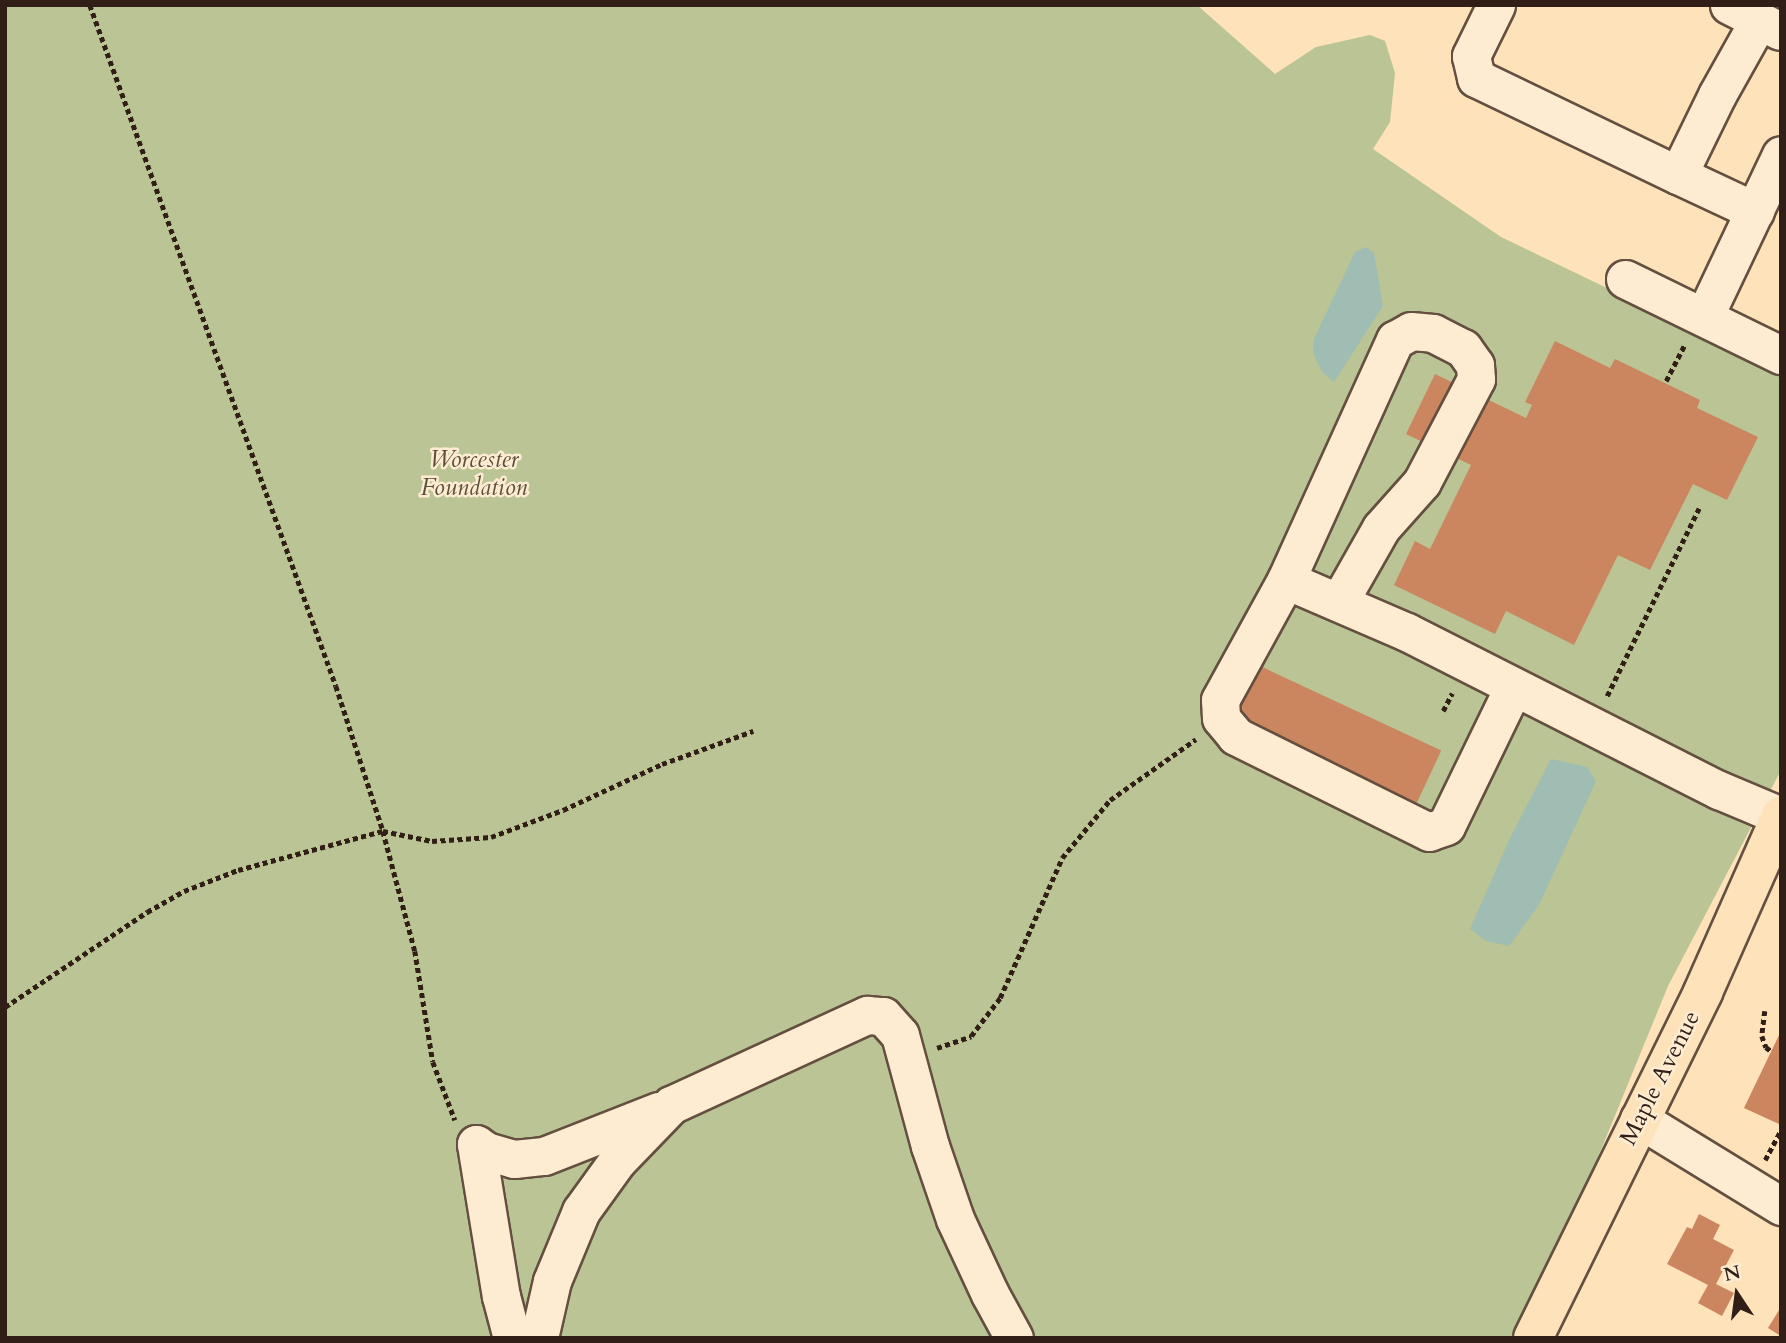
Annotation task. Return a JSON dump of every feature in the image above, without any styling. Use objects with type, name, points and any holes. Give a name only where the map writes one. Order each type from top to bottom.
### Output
[{"type":"main road","name":"Maple Avenue","points":[[1535,1336],[1703,992],[1781,816]]},
{"type":"street","points":[[1496,5],[1471,56],[1476,78],[1755,211]]},
{"type":"street","points":[[1678,175],[1756,19]]},
{"type":"street","points":[[1697,325],[1781,155]]},
{"type":"street","points":[[1625,279],[1697,325],[1781,355]]},
{"type":"street","points":[[1339,602],[1381,528],[1422,482],[1476,379],[1475,365],[1463,348],[1433,333],[1411,331],[1395,340],[1286,580],[1220,700],[1221,718],[1236,736],[1429,832],[1446,827],[1513,688]]},
{"type":"street","points":[[1286,580],[1407,632],[1719,790],[1781,816]]},
{"type":"street","points":[[476,1144],[486,1151],[514,1159],[544,1156],[671,1105],[842,1028],[860,1017],[883,1016],[900,1035],[908,1054],[923,1121],[955,1219],[1014,1338]]},
{"type":"street","points":[[539,1338],[552,1281],[581,1212],[607,1173],[671,1105]]},
{"type":"street","points":[[1639,1119],[1781,1206]]},
{"type":"street","points":[[476,1144],[501,1296],[512,1338]]},
{"type":"path","points":[[90,5],[336,687],[383,831],[415,951],[438,1079],[449,1110],[476,1144]]},
{"type":"path","points":[[1667,381],[1697,325]]},
{"type":"path","points":[[1607,698],[1699,508]]},
{"type":"path","points":[[908,1054],[971,1036],[1000,998],[1062,858],[1110,800],[1186,747],[1221,718]]},
{"type":"path","points":[[5,1007],[147,912],[184,891],[239,870],[383,831],[432,841],[491,837],[563,810],[662,764],[753,731]]},
{"type":"path","points":[[1765,1011],[1762,1036],[1766,1047],[1771,1051]]},
{"type":"path","points":[[1761,1167],[1781,1130]]},
{"type":"green space","name":"Worcester Foundation","points":[[5,5],[1197,5],[1275,74],[1316,47],[1370,35],[1385,41],[1395,73],[1390,122],[1373,149],[1501,237],[1781,372],[1781,770],[1668,986],[1524,1338],[5,1338]]},
{"type":"water","points":[[1366,247],[1374,253],[1383,306],[1334,382],[1322,372],[1313,353],[1314,339],[1355,252]]},
{"type":"water","points":[[1551,759],[1587,767],[1596,781],[1539,905],[1509,946],[1486,941],[1470,929],[1509,840]]},
{"type":"building","points":[[1555,341],[1610,368],[1615,359],[1700,400],[1697,408],[1758,437],[1727,500],[1693,484],[1650,570],[1618,555],[1574,645],[1506,611],[1495,634],[1394,585],[1415,541],[1430,549],[1471,465],[1406,434],[1435,374],[1526,418],[1532,405],[1525,402]]},
{"type":"building","points":[[1260,666],[1441,751],[1417,803],[1235,719]]},
{"type":"building","points":[[1781,1031],[1781,1125],[1744,1108]]},
{"type":"building","points":[[1699,1214],[1720,1225],[1713,1239],[1734,1250],[1716,1284],[1734,1293],[1722,1316],[1698,1303],[1708,1285],[1667,1264],[1687,1227],[1692,1229]]},
{"type":"building","points":[[1781,1307],[1781,1336],[1768,1328]]}]
